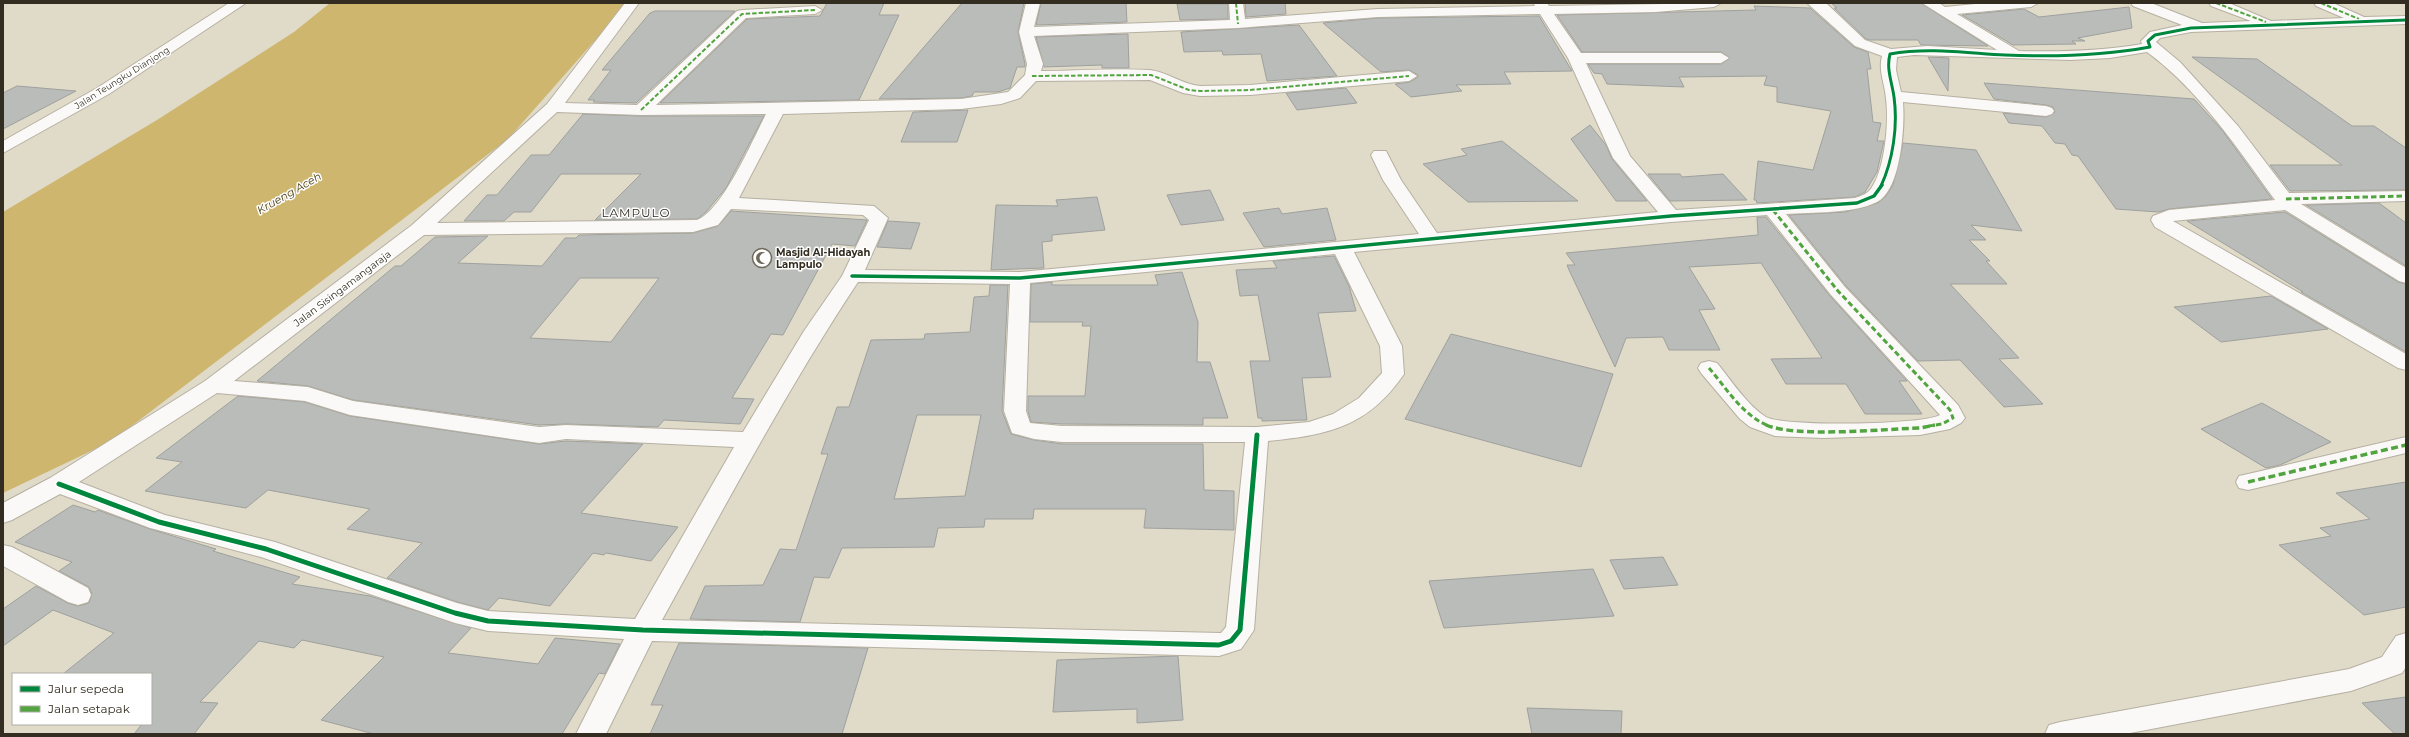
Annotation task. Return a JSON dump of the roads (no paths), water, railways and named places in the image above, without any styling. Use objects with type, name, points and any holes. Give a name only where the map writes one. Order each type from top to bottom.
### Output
[{"type":"street","name":"Jalan Teungku Dianjong","points":[[3,148],[104,91],[239,3]]},
{"type":"street","name":"Jalan Sisingamangaraja","points":[[3,514],[59,484],[213,386],[419,229],[523,136],[553,107],[632,3]]},
{"type":"street","points":[[553,107],[641,110],[777,109],[984,102],[1014,95],[1032,76],[1035,64],[1026,32],[1032,3]]},
{"type":"street","points":[[1236,3],[1238,24]]},
{"type":"street","points":[[1026,32],[1238,24],[1376,8],[1662,8],[1714,3]]},
{"type":"street","points":[[1814,3],[1822,7],[1860,43],[1890,54],[1918,50],[2016,56],[2091,56],[2150,47]]},
{"type":"street","points":[[1929,3],[2016,56]]},
{"type":"street","points":[[1943,11],[2031,3]]},
{"type":"street","points":[[2138,3],[2202,28]]},
{"type":"street","points":[[2216,3],[2273,25]]},
{"type":"street","points":[[2321,3],[2365,21]]},
{"type":"street","points":[[1543,7],[1576,58],[1622,158],[1671,216]]},
{"type":"street","points":[[641,110],[742,14],[816,10]]},
{"type":"street","points":[[2406,20],[2202,28],[2155,35],[2148,41],[2150,47],[2175,65],[2232,130],[2287,201],[2406,277]]},
{"type":"street","points":[[852,276],[1020,278],[1341,246],[1432,239],[1671,216],[1857,203],[1874,196],[1882,185],[1890,162],[1895,117],[1894,96],[1887,62],[1890,54]]},
{"type":"street","points":[[1576,58],[1721,58]]},
{"type":"street","points":[[1032,76],[1151,75],[1165,79],[1189,90],[1200,91],[1250,90],[1409,76]]},
{"type":"street","points":[[1894,96],[2046,112]]},
{"type":"street","points":[[419,229],[696,226],[713,220],[726,203],[777,109]]},
{"type":"street","points":[[1380,155],[1392,180],[1432,239]]},
{"type":"street","points":[[2406,196],[2287,201],[2169,216],[2160,220],[2162,223],[2227,262],[2406,363]]},
{"type":"street","points":[[591,734],[643,630],[750,440],[816,331],[852,276],[879,218],[876,214],[867,210],[726,203]]},
{"type":"street","points":[[1709,368],[1748,414],[1758,422],[1776,429],[1823,431],[1920,428],[1942,424],[1953,418],[1950,410],[1838,291],[1773,210]]},
{"type":"street","points":[[1020,278],[1015,411],[1020,428],[1034,432],[1062,434],[1257,436],[1312,429],[1341,419],[1367,403],[1393,374],[1391,346],[1341,246]]},
{"type":"street","points":[[213,386],[308,394],[350,408],[486,429],[539,435],[566,432],[750,440]]},
{"type":"street","points":[[59,484],[159,522],[266,549],[455,613],[488,621],[643,630],[1220,646],[1231,641],[1240,630],[1257,436]]},
{"type":"street","points":[[2248,482],[2406,445]]},
{"type":"street","points":[[3,554],[78,595]]},
{"type":"street","points":[[2060,734],[2351,680],[2401,661]]},
{"type":"water","name":"Krueng Aceh","points":[[330,3],[628,3],[508,139],[112,441],[3,493],[3,212],[157,120],[294,32]]},
{"type":"place","name":"Masjid Al-Hidayah Lampulo","points":[[762,258]]},
{"type":"district","name":"LAMPULO","points":[[636,213]]}]
